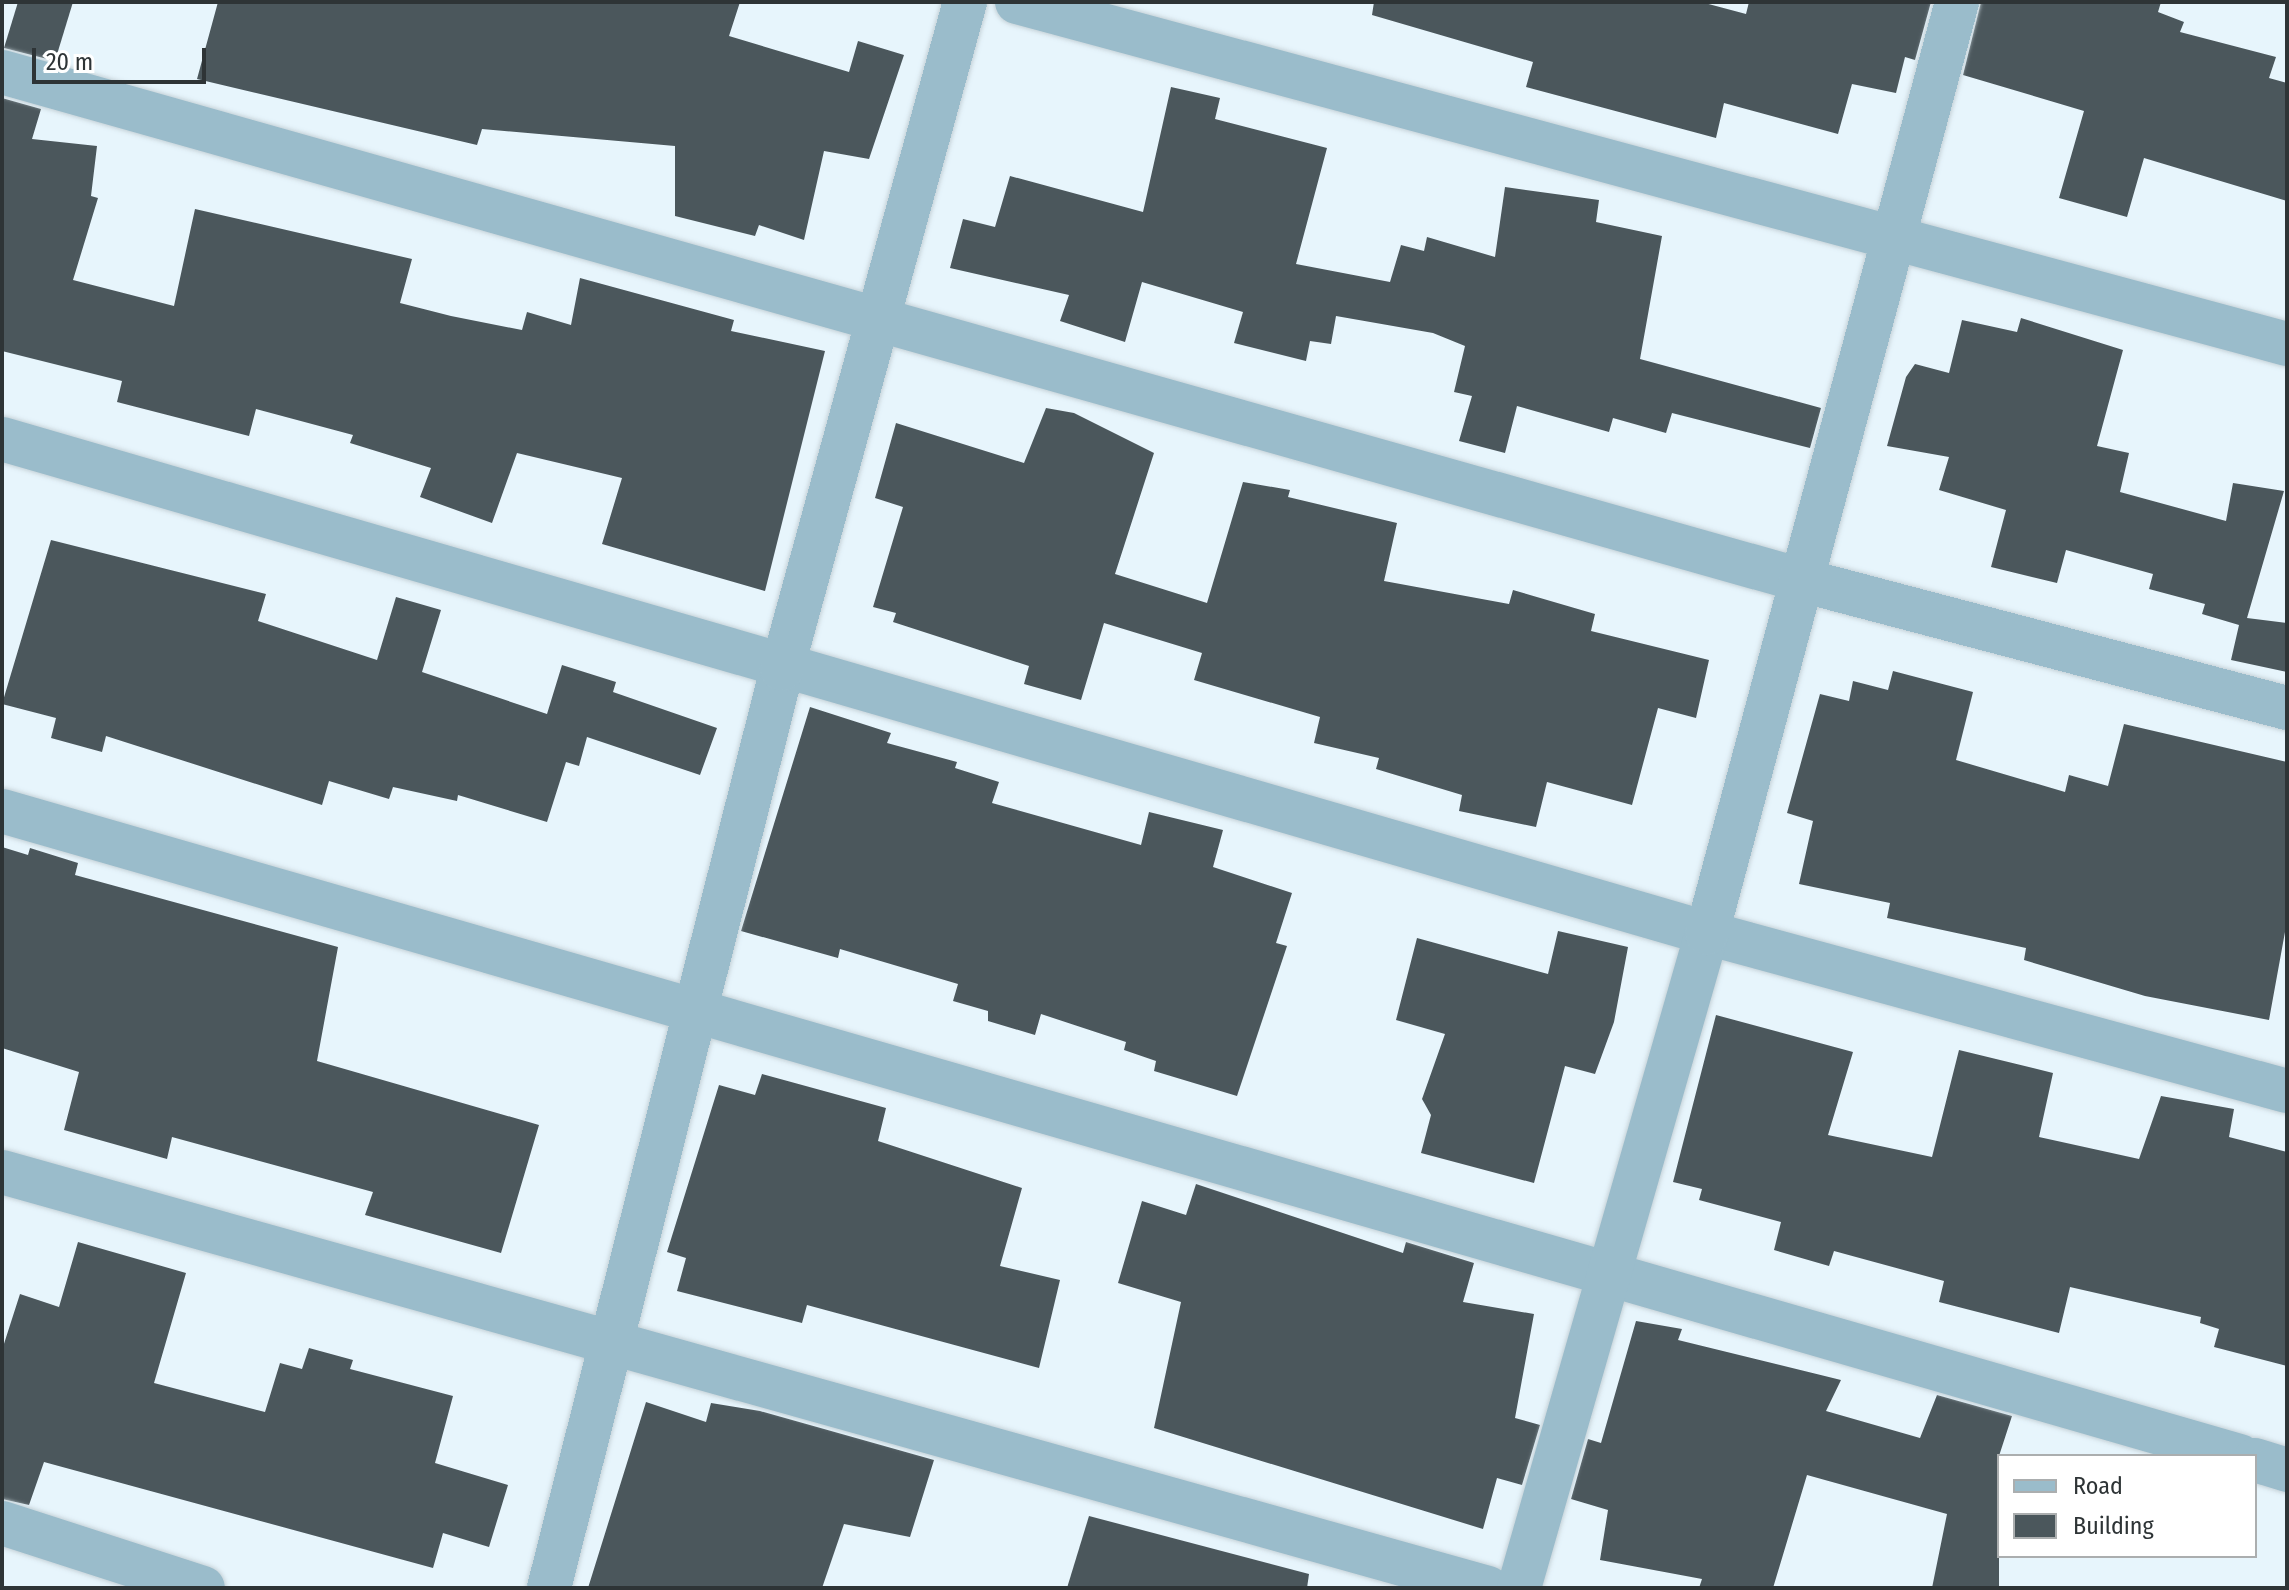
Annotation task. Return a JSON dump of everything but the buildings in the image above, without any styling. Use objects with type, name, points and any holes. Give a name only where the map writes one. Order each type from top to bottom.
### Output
[{"type":"street","points":[[549,1588],[782,669],[883,316],[965,2]]},
{"type":"street","points":[[1017,2],[1897,236],[2287,344]]},
{"type":"street","points":[[1519,1588],[1707,933],[1897,236],[1957,2]]},
{"type":"street","points":[[2,72],[883,316],[1801,580],[2287,708]]},
{"type":"street","points":[[2,439],[782,669],[1707,933],[2287,1091]]},
{"type":"street","points":[[2,811],[693,1013],[1608,1272],[2233,1454]]},
{"type":"street","points":[[2,1172],[612,1347],[1488,1588]]},
{"type":"street","points":[[2257,1461],[2287,1470]]},
{"type":"street","points":[[2,1523],[203,1588]]}]
